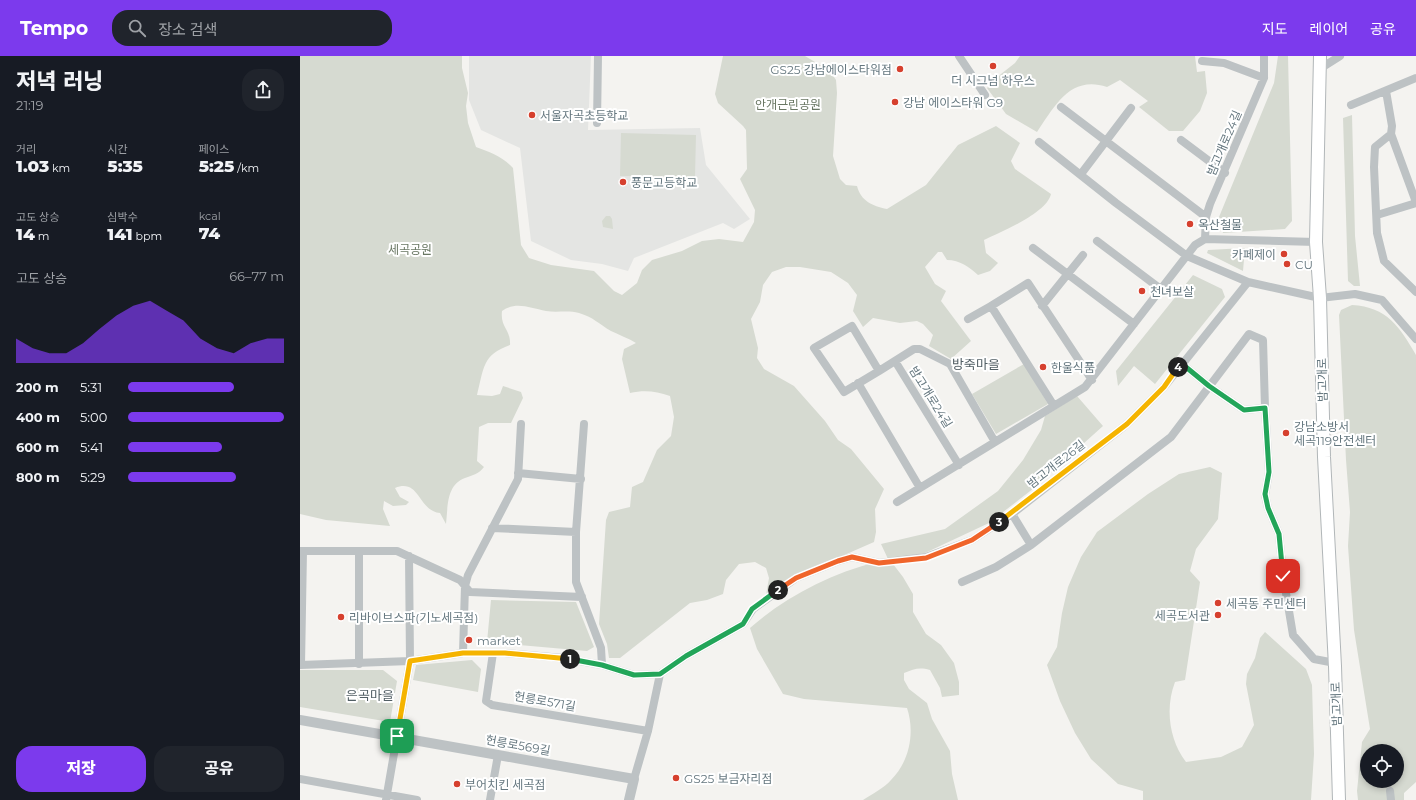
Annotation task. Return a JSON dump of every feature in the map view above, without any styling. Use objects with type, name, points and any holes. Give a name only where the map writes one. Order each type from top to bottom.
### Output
[{"type":"main road","name":"밤고개로","points":[[1320,56],[1321,68],[1316,242],[1320,298],[1324,458],[1339,800]]},
{"type":"street","points":[[597,123],[598,56]]},
{"type":"street","points":[[959,56],[985,95]]},
{"type":"street","name":"밤고개로24길","points":[[1205,239],[1206,217],[1264,78],[1264,56]]},
{"type":"street","points":[[1321,68],[1340,56]]},
{"type":"street","points":[[1202,61],[1224,63],[1264,78]]},
{"type":"street","points":[[1351,105],[1416,78]]},
{"type":"street","points":[[1378,215],[1416,202],[1391,134],[1392,126],[1386,91]]},
{"type":"street","points":[[1061,107],[1206,217]]},
{"type":"street","points":[[1081,174],[1131,108]]},
{"type":"street","points":[[1391,134],[1375,147],[1374,167],[1378,215],[1377,233],[1384,261],[1416,292]]},
{"type":"street","points":[[1181,140],[1225,173]]},
{"type":"street","points":[[1039,142],[1116,203],[1187,256],[1248,282],[1320,298],[1355,294],[1382,300],[1415,335]]},
{"type":"street","points":[[897,502],[1077,393],[1092,380],[1195,245],[1205,239],[1316,242]]},
{"type":"street","points":[[1097,241],[1162,290]]},
{"type":"street","points":[[1033,248],[1134,324]]},
{"type":"street","points":[[1042,306],[1082,255]]},
{"type":"street","name":"밤고개로26길","points":[[660,674],[686,656],[743,624],[752,609],[796,578],[852,557],[879,563],[926,558],[972,540],[1012,514],[1127,424],[1164,387],[1181,363],[1248,282]]},
{"type":"street","points":[[968,319],[1028,283],[1092,380]]},
{"type":"street","points":[[991,306],[1054,406]]},
{"type":"street","points":[[879,371],[852,326],[814,348],[844,392],[858,383],[920,488]]},
{"type":"street","points":[[962,582],[996,567],[1031,544],[1171,437],[1248,334],[1263,340],[1269,472],[1265,494],[1268,508],[1279,534],[1283,576],[1293,635],[1314,660],[1334,663]]},
{"type":"street","points":[[895,361],[914,349],[920,349],[950,364],[995,442]]},
{"type":"street","name":"밤고개로24길","points":[[858,383],[895,361],[959,465]]},
{"type":"street","points":[[1181,363],[1209,386],[1244,410],[1265,408]]},
{"type":"street","points":[[463,653],[465,586],[468,575],[518,479],[521,424]]},
{"type":"street","points":[[584,424],[576,532],[576,582],[601,648],[602,665]]},
{"type":"street","points":[[518,473],[581,479]]},
{"type":"street","points":[[1012,514],[1031,544]]},
{"type":"street","points":[[492,528],[576,532]]},
{"type":"street","points":[[582,597],[470,592],[460,580],[397,551],[301,551],[300,665],[410,661],[463,653],[492,653],[563,658],[602,665],[634,675],[660,674],[648,731],[629,800]]},
{"type":"street","points":[[359,552],[359,664]]},
{"type":"street","points":[[386,797],[410,661],[409,556]]},
{"type":"street","name":"헌릉로571길","points":[[492,653],[486,701],[492,705],[648,731]]},
{"type":"street","name":"헌릉로569길","points":[[300,720],[634,779]]},
{"type":"street","points":[[490,800],[498,755]]},
{"type":"street","points":[[300,779],[386,797],[417,800]]},
{"type":"street","points":[[1390,791],[1391,800]]},
{"type":"shaded area","name":"풍문고등학교","points":[[469,56],[591,56],[588,130],[700,128],[706,165],[750,219],[734,229],[723,223],[634,258],[628,271],[602,264],[571,260],[531,241],[520,148],[481,130],[469,100]]},
{"type":"green space","name":"세곡공원","points":[[300,56],[462,56],[462,68],[468,93],[466,106],[468,123],[476,147],[501,158],[513,168],[521,245],[529,258],[551,265],[594,271],[614,291],[622,295],[637,283],[642,270],[652,260],[682,251],[702,241],[719,239],[743,242],[754,222],[755,210],[740,179],[747,169],[746,130],[718,103],[715,94],[723,56],[805,56],[830,71],[836,80],[837,93],[833,156],[840,179],[846,185],[857,186],[861,196],[872,204],[887,209],[926,185],[958,145],[996,126],[1020,143],[1011,161],[1015,169],[1051,194],[1048,201],[1033,215],[984,240],[986,253],[998,263],[990,271],[978,275],[964,264],[947,260],[942,252],[938,252],[925,267],[935,284],[946,291],[941,301],[971,341],[951,359],[929,346],[933,335],[923,324],[917,321],[900,323],[873,318],[863,327],[853,311],[857,295],[848,283],[831,272],[800,267],[786,267],[772,272],[763,285],[760,302],[751,319],[758,348],[757,358],[764,369],[794,386],[825,421],[838,440],[851,449],[884,489],[875,509],[876,532],[874,542],[774,586],[766,595],[769,578],[766,568],[755,562],[739,564],[726,580],[723,594],[707,600],[690,603],[620,658],[609,658],[607,644],[599,624],[606,520],[609,512],[630,507],[632,487],[643,482],[657,450],[671,436],[674,417],[670,396],[650,392],[630,393],[622,359],[624,349],[636,343],[611,331],[588,317],[575,312],[550,312],[523,306],[513,306],[502,311],[502,317],[509,335],[510,345],[494,353],[489,358],[483,370],[477,395],[492,396],[500,394],[503,386],[521,392],[523,398],[511,423],[488,423],[479,427],[477,461],[484,467],[478,473],[459,481],[454,486],[449,497],[446,524],[440,513],[427,507],[414,491],[409,487],[403,486],[395,488],[400,497],[409,502],[406,505],[393,506],[384,501],[383,509],[390,526],[326,520],[300,514]]},
{"type":"green space","points":[[1020,56],[1195,56],[1197,72],[1205,71],[1207,93],[1200,111],[1183,131],[1169,131],[1139,107],[1148,101],[1120,80],[1107,87],[1094,84],[1083,85],[1073,89],[1057,103],[1037,132],[1006,114],[987,88],[1015,63]]},
{"type":"green space","points":[[1278,56],[1288,56],[1292,221],[1285,229],[1223,233],[1219,217],[1274,83]]},
{"type":"green space","points":[[1352,115],[1355,236],[1360,286],[1354,286],[1348,281],[1343,118]]},
{"type":"green space","points":[[621,133],[696,135],[695,177],[620,176]]},
{"type":"green space","points":[[606,216],[610,216],[612,219],[613,229],[603,227],[602,221]]},
{"type":"green space","points":[[1245,248],[1243,271],[1207,253],[1208,250]]},
{"type":"green space","points":[[1193,275],[1222,289],[1225,297],[1155,384],[1134,366],[1118,386],[1116,371]]},
{"type":"green space","points":[[1352,305],[1375,310],[1383,314],[1398,327],[1416,355],[1416,782],[1404,793],[1404,800],[1358,800],[1357,791],[1360,762],[1360,788],[1404,788],[1404,744],[1362,744],[1370,729],[1354,630],[1348,546],[1350,512],[1339,315],[1341,310]]},
{"type":"green space","points":[[1024,364],[1048,404],[996,434],[972,394]]},
{"type":"green space","points":[[1077,396],[1103,426],[1034,488],[989,523],[925,553],[888,559],[881,544],[945,529],[998,491],[1023,460],[1041,430],[1045,416]]},
{"type":"green space","points":[[1210,467],[1222,473],[1218,519],[1196,549],[1190,571],[1200,582],[1185,680],[1175,682],[1170,702],[1170,724],[1172,734],[1180,753],[1186,762],[1221,757],[1242,747],[1254,725],[1246,684],[1247,674],[1255,658],[1260,638],[1265,632],[1306,669],[1312,685],[1314,754],[1311,800],[1143,800],[1143,791],[1118,784],[1091,759],[1075,733],[1060,701],[1047,665],[1057,647],[1062,613],[1068,587],[1081,557],[1097,532],[1148,494],[1179,474]]},
{"type":"green space","points":[[876,562],[893,564],[913,594],[913,612],[926,634],[941,645],[954,663],[959,682],[959,695],[942,697],[940,688],[930,670],[920,669],[904,673],[904,680],[909,689],[927,703],[932,719],[950,751],[952,774],[958,800],[863,800],[888,783],[903,764],[909,746],[911,727],[907,708],[804,699],[783,694],[757,649],[750,628],[778,606],[825,580]]},
{"type":"green space","points":[[491,600],[576,602],[594,647],[587,651],[487,642]]},
{"type":"green space","points":[[472,660],[481,669],[478,692],[413,680],[416,665]]},
{"type":"green space","points":[[300,670],[383,670],[397,681],[390,722],[300,707]]},
{"type":"place","name":"더 시그넘 하우스","points":[[993,66]]},
{"type":"place","name":"GS25 강남에이스타워점","points":[[900,69]]},
{"type":"place","name":"강남 에이스타워 G9","points":[[895,102]]},
{"type":"place","name":"서울자곡초등학교","points":[[532,115]]},
{"type":"place","name":"풍문고등학교","points":[[623,182]]},
{"type":"place","name":"옥산철물","points":[[1190,224]]},
{"type":"place","name":"카페제이","points":[[1284,254]]},
{"type":"place","name":"CU","points":[[1287,264]]},
{"type":"place","name":"천녀보살","points":[[1142,291]]},
{"type":"place","name":"한울식품","points":[[1043,367]]},
{"type":"place","name":"강남소방서 세곡119안전센터","points":[[1286,433]]},
{"type":"place","name":"세곡동 주민센터","points":[[1218,603]]},
{"type":"place","name":"세곡도서관","points":[[1218,615]]},
{"type":"place","name":"리바이브스파(기노세곡점)","points":[[341,617]]},
{"type":"place","name":"market","points":[[469,640]]},
{"type":"place","name":"GS25 보금자리점","points":[[676,778]]},
{"type":"place","name":"부어치킨 세곡점","points":[[457,784]]},
{"type":"district","name":"방죽마을","points":[[976,364]]},
{"type":"district","name":"은곡마을","points":[[370,695]]},
{"type":"route","points":[[397,736],[410,661],[463,653],[505,653],[563,658],[602,665],[634,675],[660,674],[670,669],[686,656],[709,642],[731,632],[743,624],[752,609],[796,578],[852,557],[879,563],[926,558],[972,540],[1012,514],[1127,424],[1164,387],[1181,363],[1209,386],[1244,410],[1265,408],[1269,472],[1265,494],[1268,508],[1279,534],[1283,576]]},
{"type":"park label","name":"안개근린공원","points":[[788,104]]}]
